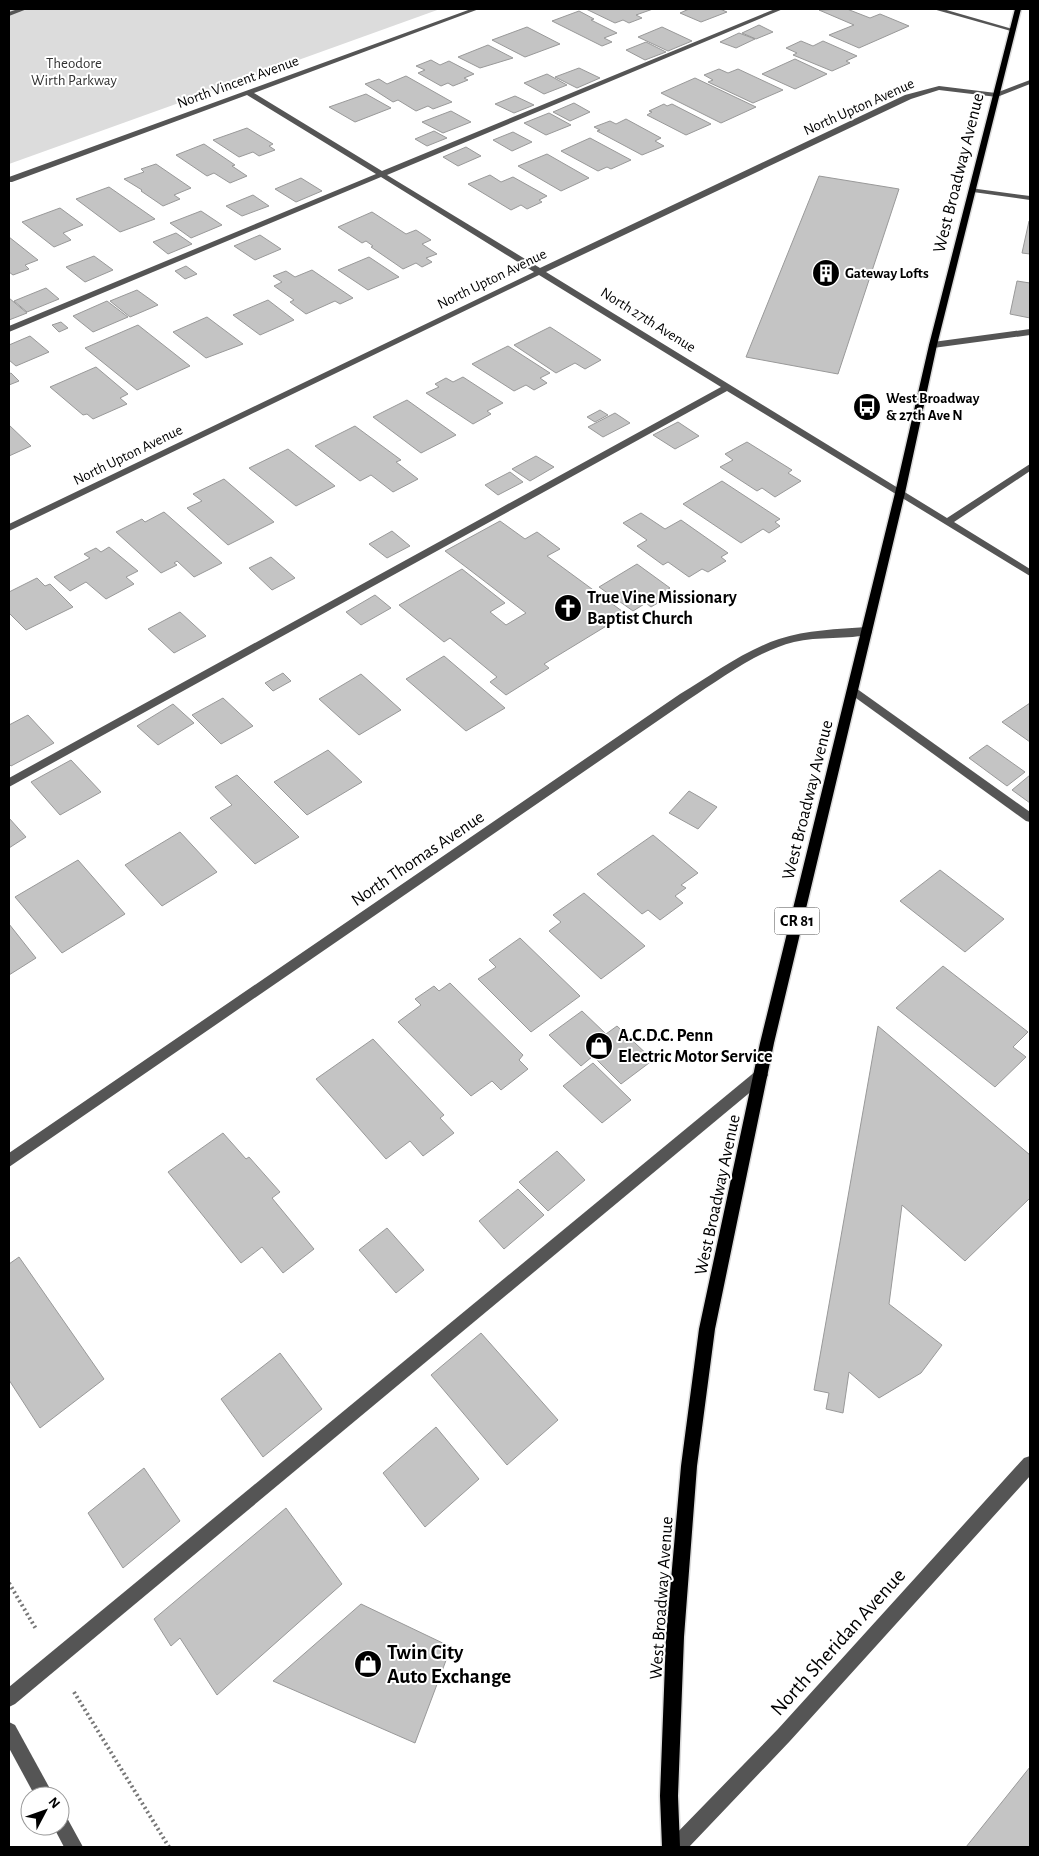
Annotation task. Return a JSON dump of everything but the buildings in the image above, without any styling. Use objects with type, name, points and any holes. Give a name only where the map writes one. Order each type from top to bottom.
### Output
[{"type":"main road","name":"West Broadway Avenue","points":[[671,1847],[669,1796],[675,1637],[690,1466],[707,1329],[760,1075],[900,493],[933,344],[1018,9]]},
{"type":"street","points":[[9,14],[24,9]]},
{"type":"street","name":"North Vincent Avenue","points":[[9,180],[476,9]]},
{"type":"street","points":[[9,329],[780,9]]},
{"type":"street","points":[[936,9],[1013,30]]},
{"type":"street","points":[[997,95],[1030,82]]},
{"type":"street","name":"North Upton Avenue","points":[[9,528],[908,97],[939,88],[997,95]]},
{"type":"street","name":"North 27th Avenue","points":[[249,92],[1030,573]]},
{"type":"street","points":[[973,190],[1030,198]]},
{"type":"street","points":[[933,344],[1030,332]]},
{"type":"street","points":[[9,783],[728,387]]},
{"type":"street","points":[[947,522],[1030,467]]},
{"type":"street","name":"North Thomas Avenue","points":[[9,1161],[684,697],[748,658],[783,642],[824,634],[867,631]]},
{"type":"street","points":[[853,690],[1030,818]]},
{"type":"street","points":[[9,1698],[760,1075]]},
{"type":"street","name":"North Sheridan Avenue","points":[[677,1847],[784,1735],[1030,1464]]},
{"type":"street","points":[[9,1731],[40,1786]]},
{"type":"street","points":[[68,1836],[74,1847]]},
{"type":"path","points":[[9,1583],[169,1847]]},
{"type":"green space","name":"Theodore Wirth Parkway","points":[[9,9],[440,9],[9,164]]},
{"type":"place","name":"Gateway Lofts","points":[[826,273]]},
{"type":"place","name":"West Broadway & 27th Ave N","points":[[867,407]]},
{"type":"place","name":"True Vine Missionary Baptist Church","points":[[568,608]]},
{"type":"place","name":"A.C.D.C. Penn Electric Motor Service","points":[[599,1046]]},
{"type":"place","name":"Twin City Auto Exchange","points":[[368,1664]]}]
